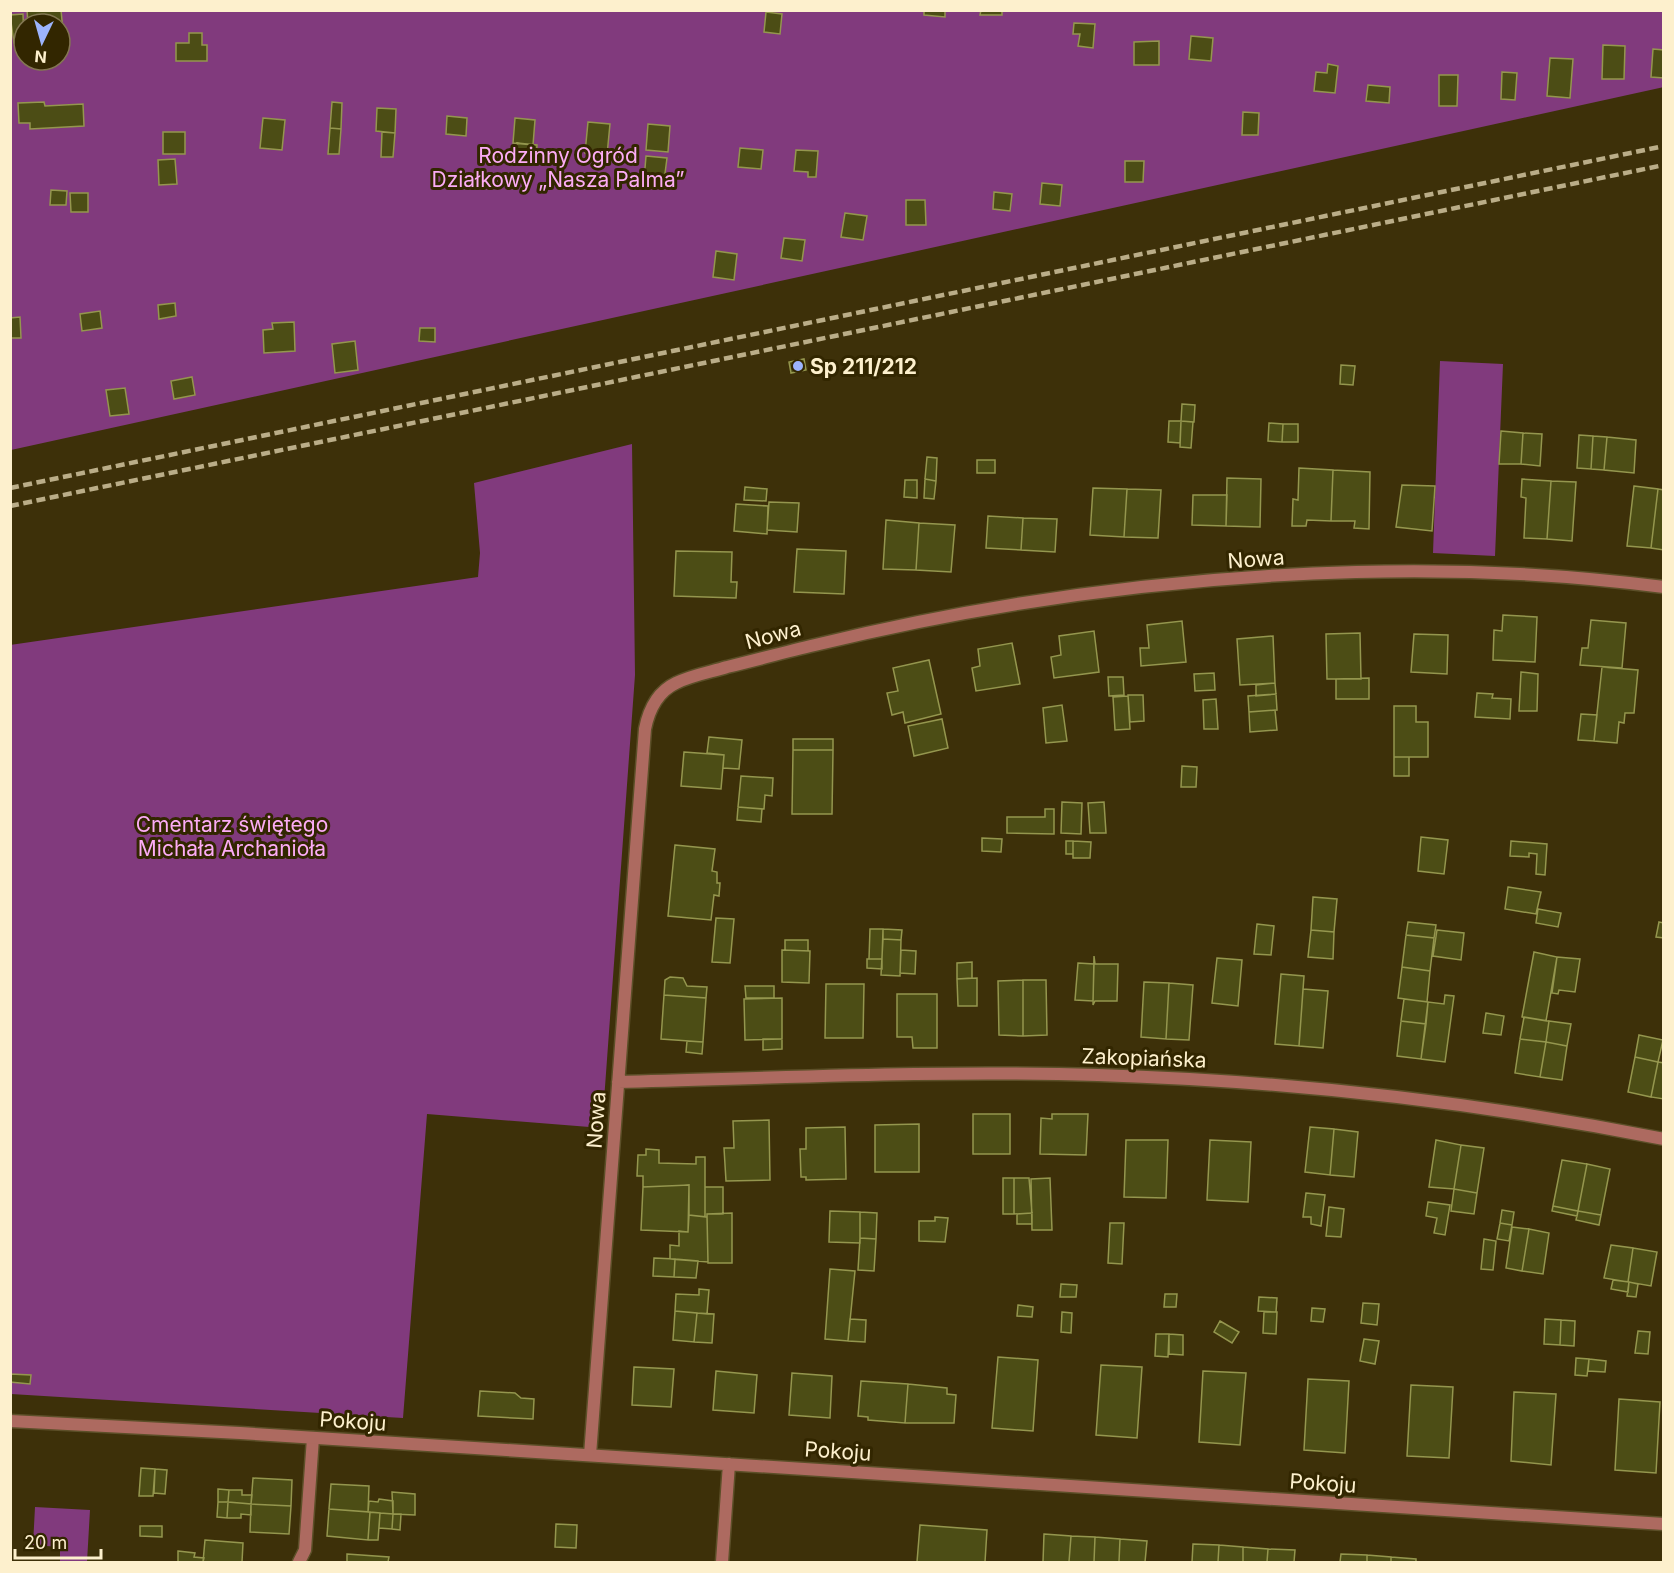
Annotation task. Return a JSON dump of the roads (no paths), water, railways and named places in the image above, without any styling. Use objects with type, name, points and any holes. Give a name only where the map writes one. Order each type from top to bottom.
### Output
[{"type":"street","name":"Nowa","points":[[590,1455],[645,729],[649,710],[659,694],[676,683],[900,624],[978,609],[1170,585],[1355,572],[1438,572],[1556,577],[1664,587]]},
{"type":"street","name":"Zakopiańska","points":[[618,1082],[977,1075],[1096,1075],[1213,1080],[1418,1098],[1525,1114],[1664,1139]]},
{"type":"street","name":"Pokoju","points":[[10,1421],[590,1455],[1664,1524]]},
{"type":"street","points":[[300,1563],[304,1550],[313,1438]]},
{"type":"street","points":[[722,1563],[729,1464]]},
{"type":"railway","points":[[10,488],[1664,146]]},
{"type":"railway","points":[[10,506],[1664,165]]},
{"type":"place","name":"Sp 211/212","points":[[798,366]]},
{"type":"park label","name":"Rodzinny Ogród Działkowy „Nasza Palma”","points":[[558,167]]},
{"type":"park label","name":"Cmentarz świętego Michała Archanioła","points":[[232,836]]}]
